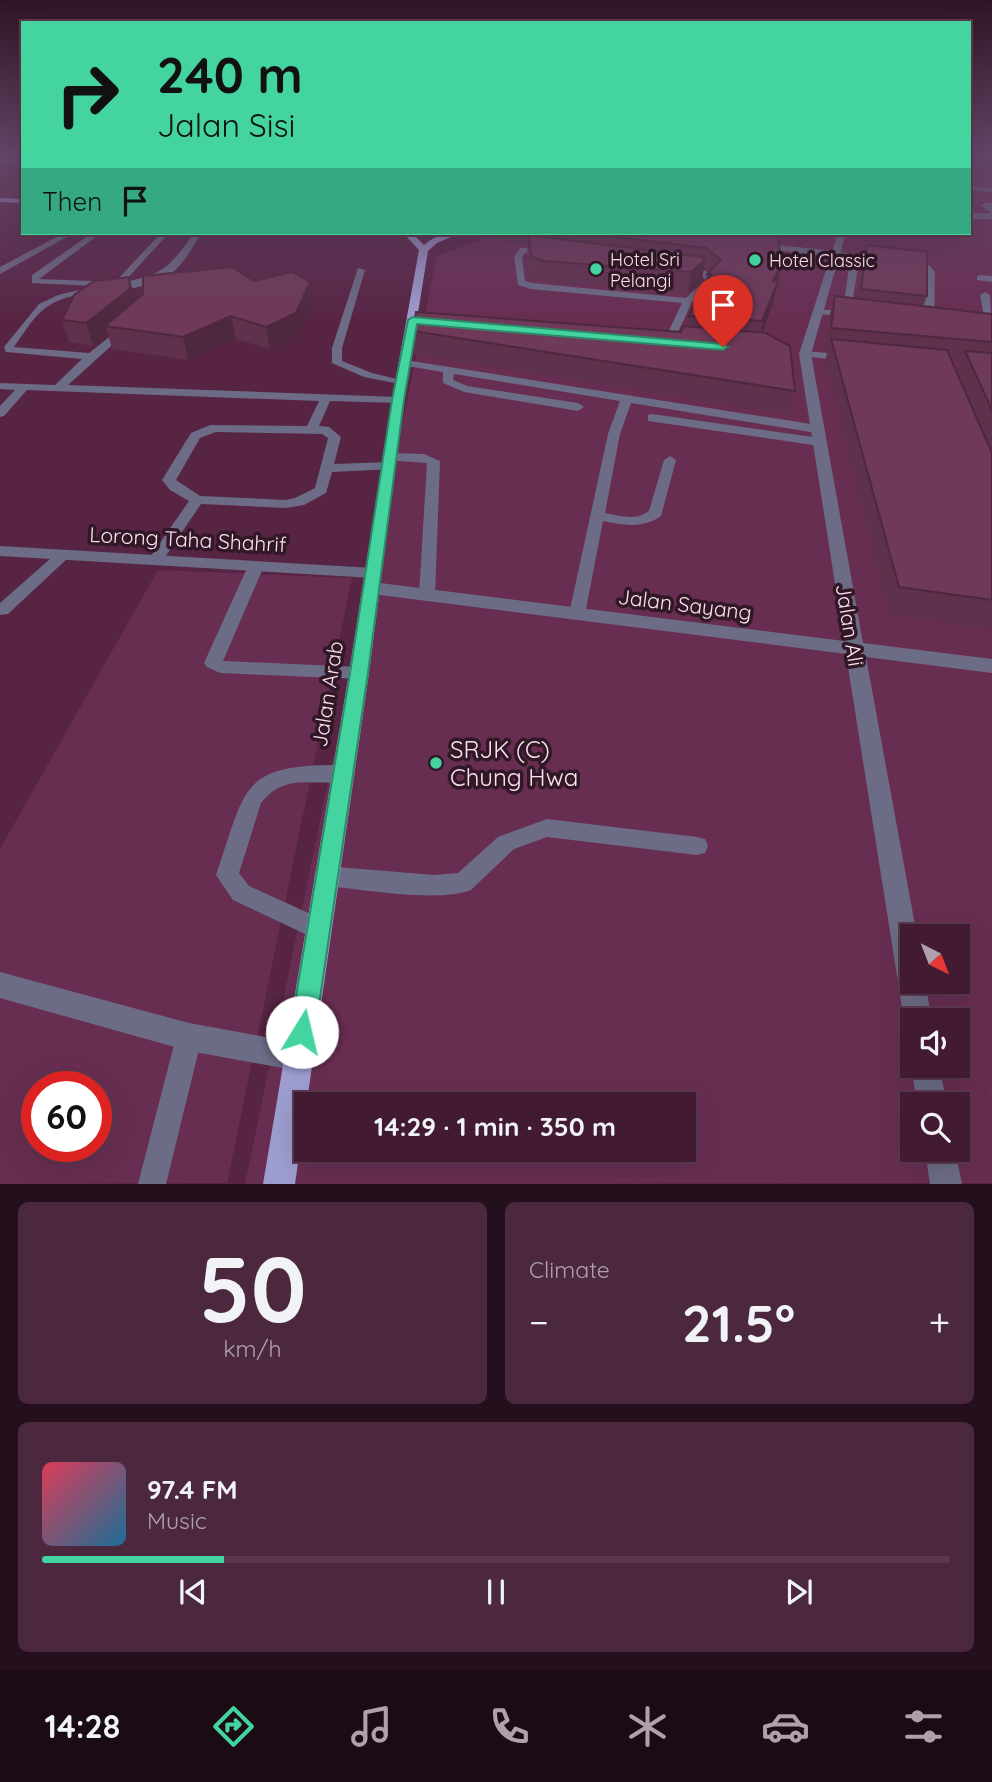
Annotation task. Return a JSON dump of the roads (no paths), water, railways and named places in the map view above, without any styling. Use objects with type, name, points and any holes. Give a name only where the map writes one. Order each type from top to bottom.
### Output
[{"type":"main road","points":[[409,235],[424,250],[434,241],[450,235]]},
{"type":"main road","name":"Jalan Arab","points":[[279,1184],[325,876],[359,673],[398,400],[405,363],[420,321],[424,250]]},
{"type":"street","points":[[971,216],[992,214]]},
{"type":"street","points":[[0,271],[66,235]]},
{"type":"street","name":"Jalan Ali","points":[[841,235],[818,310],[798,354],[818,436],[916,1008]]},
{"type":"street","points":[[655,341],[682,344]]},
{"type":"street","name":"Lorong Taha Shahrif","points":[[0,551],[256,566],[373,580]]},
{"type":"street","name":"Jalan Sayang","points":[[373,580],[427,595],[992,666]]},
{"type":"street","points":[[0,985],[189,1037],[299,1057]]},
{"type":"street","points":[[942,1162],[946,1184]]},
{"type":"lane","points":[[94,235],[53,263],[36,277],[35,281],[118,284],[163,235]]},
{"type":"lane","points":[[91,356],[10,350],[9,347],[37,310],[47,302],[141,281],[169,271],[196,235]]},
{"type":"lane","points":[[744,243],[927,268],[931,272],[927,325]]},
{"type":"lane","points":[[552,251],[523,250],[517,257],[520,283],[688,301]]},
{"type":"lane","points":[[847,315],[855,258]]},
{"type":"lane","points":[[668,342],[688,301],[710,280],[703,273],[676,269]]},
{"type":"lane","points":[[361,270],[337,348],[337,363],[368,375],[401,383]]},
{"type":"lane","points":[[980,278],[992,279]]},
{"type":"lane","points":[[141,281],[142,292]]},
{"type":"lane","points":[[980,330],[992,331],[985,295]]},
{"type":"lane","points":[[818,310],[860,317]]},
{"type":"lane","points":[[58,388],[133,321]]},
{"type":"lane","points":[[914,324],[945,327]]},
{"type":"lane","points":[[798,354],[856,359]]},
{"type":"lane","points":[[405,363],[627,399],[818,436]]},
{"type":"lane","points":[[449,370],[447,381],[464,389],[578,407]]},
{"type":"lane","points":[[0,386],[398,400]]},
{"type":"lane","points":[[0,413],[25,386]]},
{"type":"lane","points":[[312,430],[326,397]]},
{"type":"lane","points":[[577,614],[614,434],[627,399]]},
{"type":"lane","points":[[652,418],[818,436]]},
{"type":"lane","points":[[214,428],[312,430],[325,430],[335,437],[321,489],[299,502],[197,500],[169,480],[195,436],[202,432],[214,428]]},
{"type":"lane","points":[[327,468],[424,458],[434,461],[427,595]]},
{"type":"lane","points":[[597,516],[636,522],[650,519],[656,513],[670,460]]},
{"type":"lane","points":[[156,560],[197,500]]},
{"type":"lane","points":[[2,610],[63,555]]},
{"type":"lane","points":[[256,566],[213,663],[220,667],[359,673]]},
{"type":"lane","points":[[318,929],[241,893],[228,875],[252,799],[259,788],[272,779],[288,774],[342,773]]},
{"type":"lane","points":[[325,876],[434,885],[463,883],[506,843],[547,828],[697,846]]},
{"type":"lane","points":[[152,1184],[189,1037]]},
{"type":"place","name":"Hotel Classic","points":[[755,260]]},
{"type":"place","name":"Hotel Sri Pelangi","points":[[596,269]]},
{"type":"place","name":"SRJK (C) Chung Hwa","points":[[436,763]]}]
